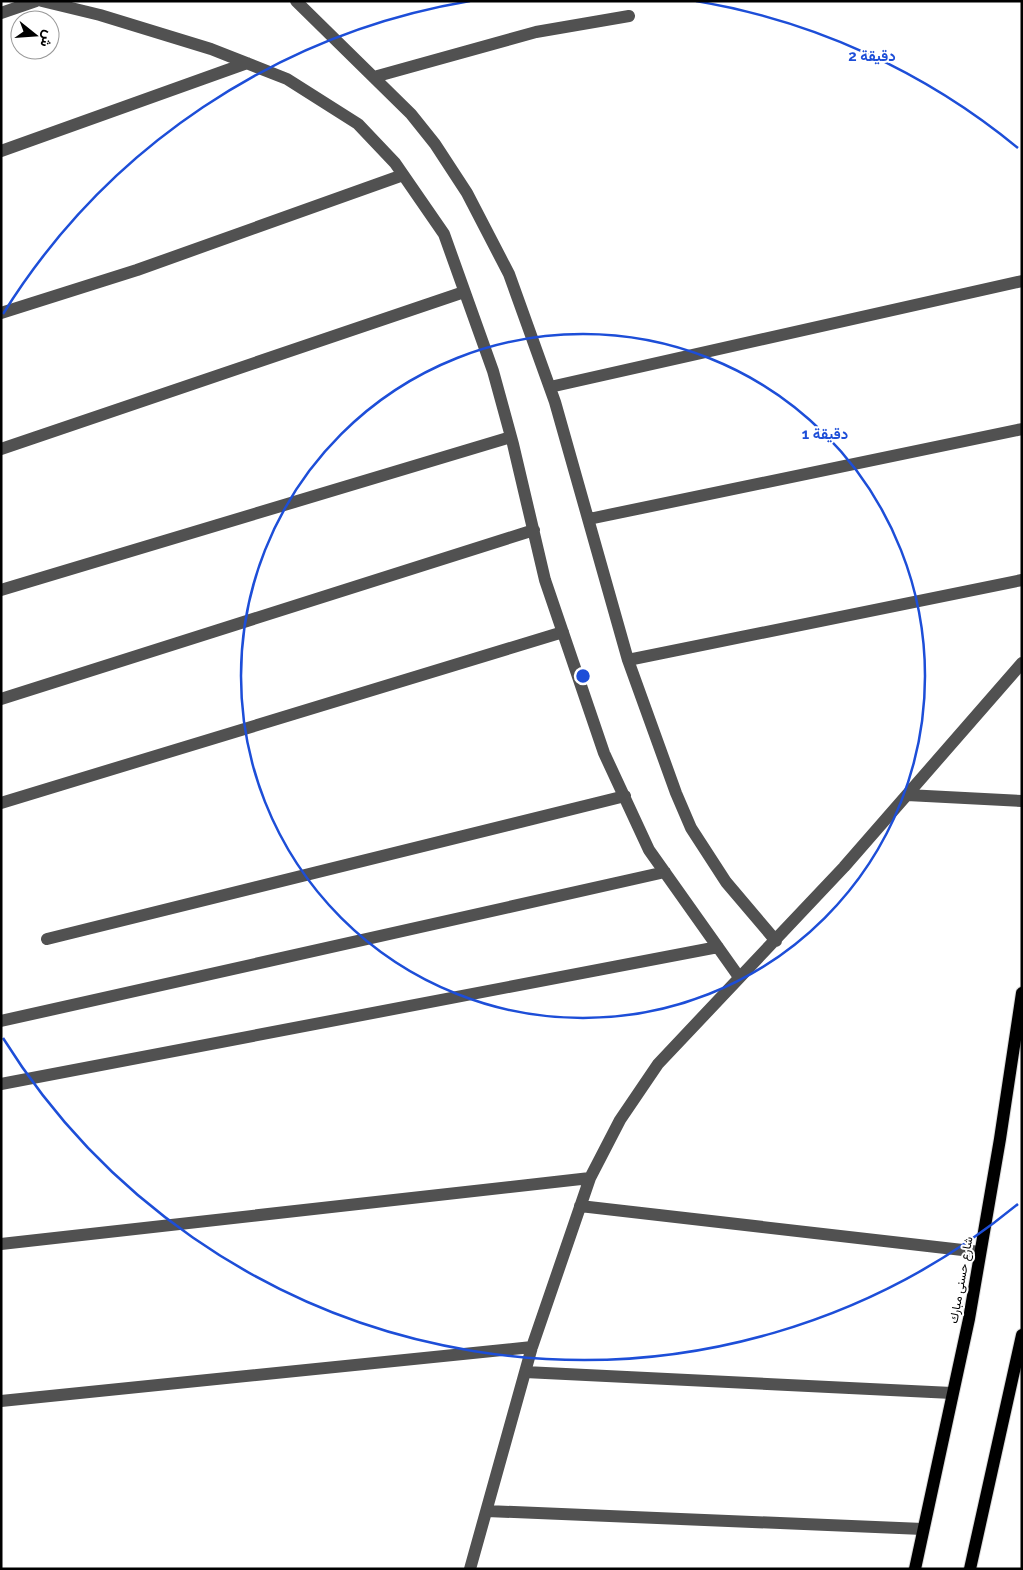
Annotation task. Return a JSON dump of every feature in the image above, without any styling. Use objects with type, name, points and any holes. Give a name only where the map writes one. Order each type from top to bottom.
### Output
[{"type":"main road","name":"شارع حسنى مبارك","points":[[915,1569],[980,1252],[1000,1139],[1022,993]]},
{"type":"main road","points":[[970,1569],[1022,1335]]},
{"type":"street","points":[[1,13],[36,1]]},
{"type":"street","points":[[42,1],[118,21],[211,50],[287,79],[358,124],[395,163],[444,234],[494,372],[545,580],[604,753],[649,850],[739,977]]},
{"type":"street","points":[[296,1],[411,114],[435,144],[467,193],[509,274],[550,387],[628,660],[676,794],[691,828],[726,882],[776,941]]},
{"type":"street","points":[[374,77],[536,32],[629,16]]},
{"type":"street","points":[[1,151],[247,63]]},
{"type":"street","points":[[1,313],[137,270],[403,175]]},
{"type":"street","points":[[550,387],[1022,281]]},
{"type":"street","points":[[1,449],[464,292]]},
{"type":"street","points":[[589,519],[1022,429]]},
{"type":"street","points":[[1,590],[511,436]]},
{"type":"street","points":[[1,699],[534,530]]},
{"type":"street","points":[[628,660],[1022,580]]},
{"type":"street","points":[[1,803],[563,632]]},
{"type":"street","points":[[470,1569],[488,1511],[532,1347],[590,1178],[620,1120],[658,1064],[739,977],[776,941],[908,795],[1022,663]]},
{"type":"street","points":[[908,795],[1022,801]]},
{"type":"street","points":[[47,939],[625,796]]},
{"type":"street","points":[[1,1021],[665,872]]},
{"type":"street","points":[[1,1084],[718,947]]},
{"type":"street","points":[[1,1244],[590,1178]]},
{"type":"street","points":[[580,1206],[980,1252]]},
{"type":"street","points":[[1,1401],[532,1347]]},
{"type":"street","points":[[525,1372],[952,1393]]},
{"type":"street","points":[[488,1511],[923,1529]]}]
